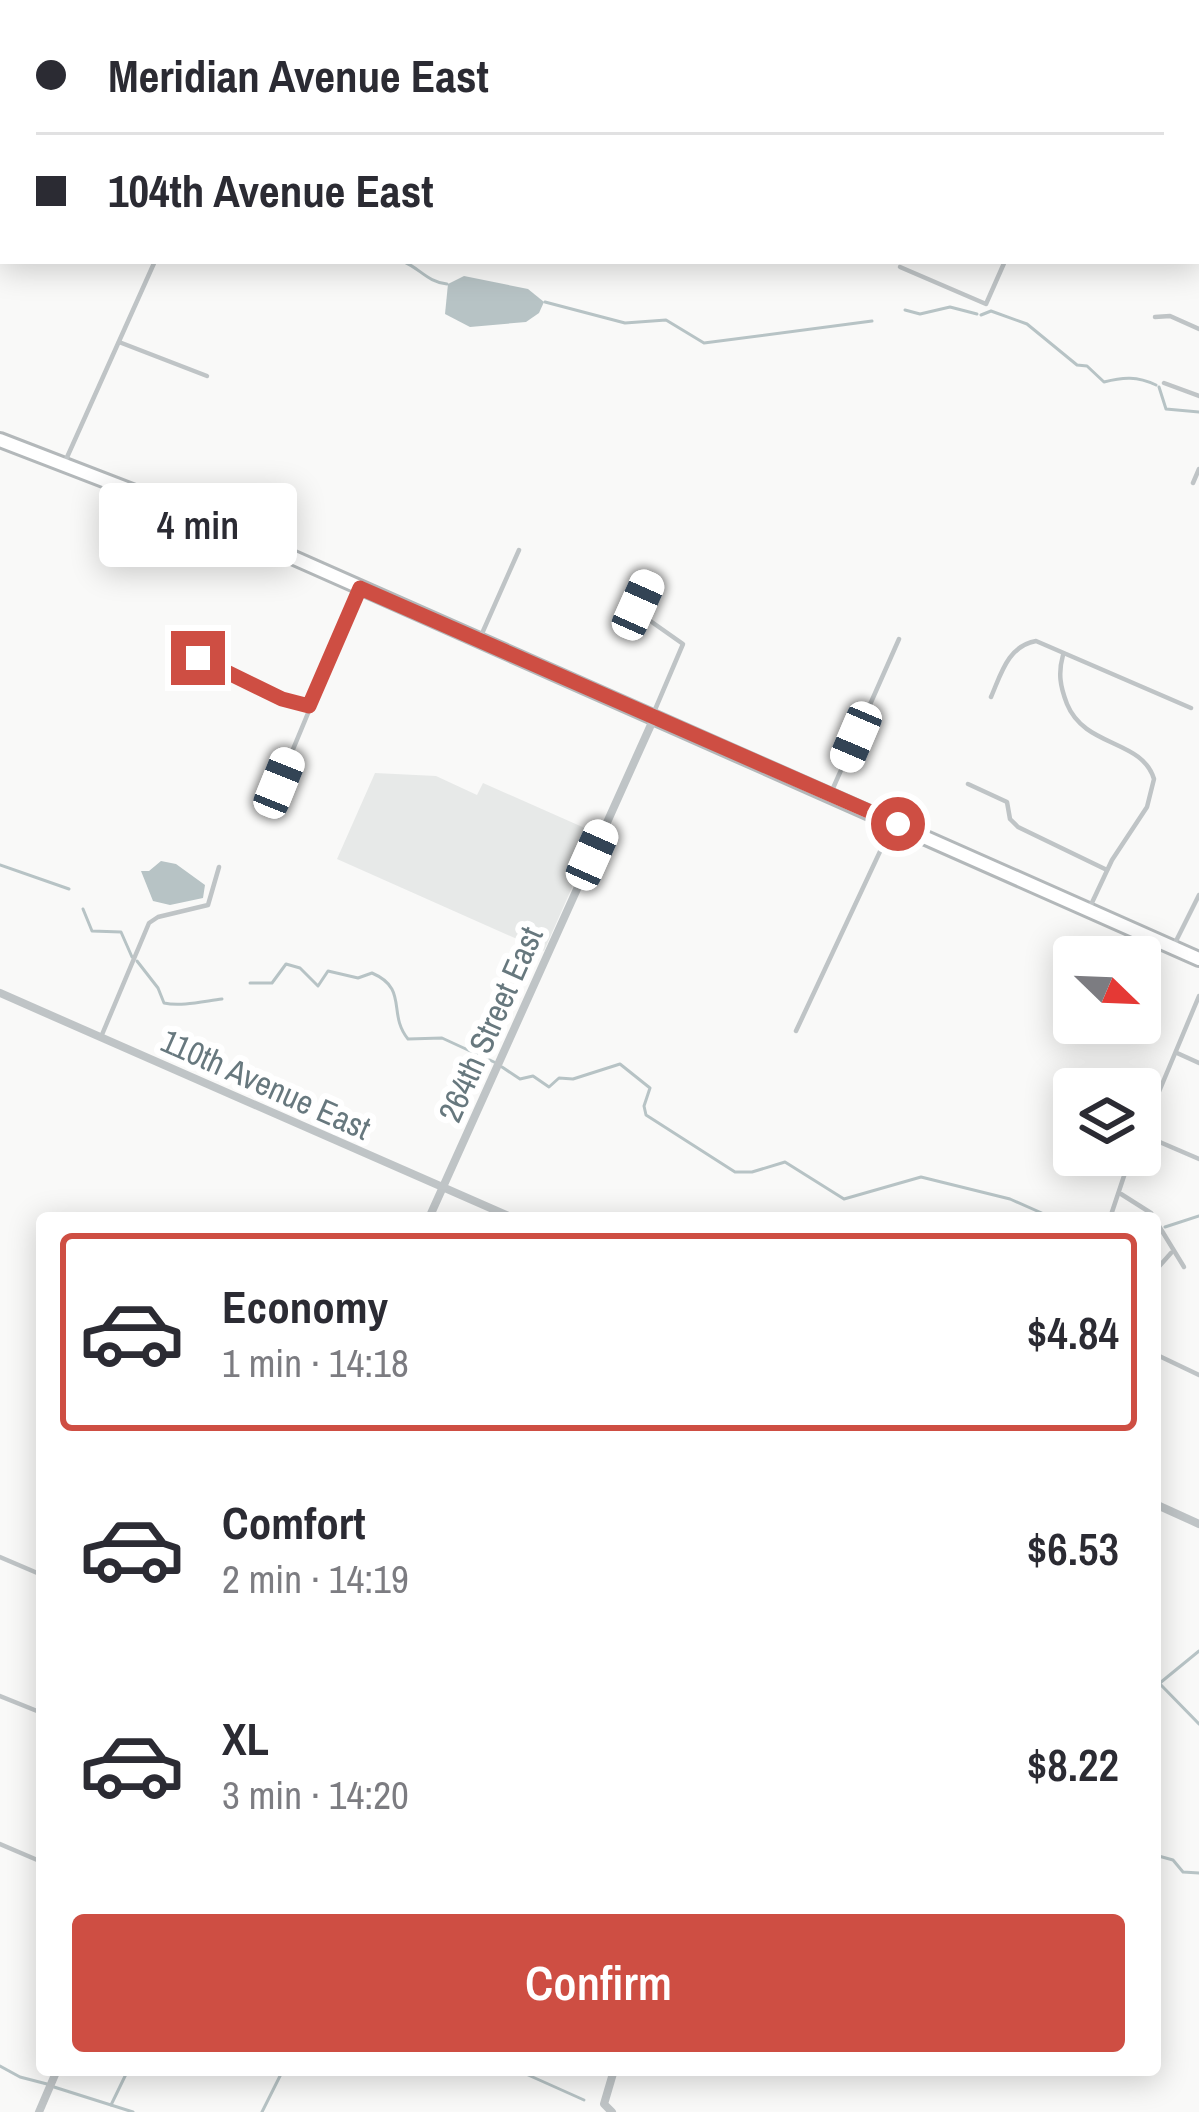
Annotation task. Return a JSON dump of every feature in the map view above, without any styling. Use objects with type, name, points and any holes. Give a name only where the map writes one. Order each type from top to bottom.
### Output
[{"type":"main road","points":[[0,440],[199,517],[1199,959]]},
{"type":"street","points":[[64,464],[154,264]]},
{"type":"street","points":[[900,267],[986,304],[1004,264]]},
{"type":"street","points":[[1155,316],[1170,316],[1199,328]]},
{"type":"street","points":[[118,342],[207,376]]},
{"type":"street","points":[[1164,383],[1199,396]]},
{"type":"street","points":[[1193,482],[1199,469]]},
{"type":"street","points":[[479,640],[519,550]]},
{"type":"street","points":[[651,577],[639,613],[683,644],[653,717]]},
{"type":"street","points":[[279,783],[360,588]]},
{"type":"street","points":[[830,795],[898,639]]},
{"type":"street","points":[[991,697],[1010,656],[1031,641],[1191,708]]},
{"type":"street","points":[[1063,655],[1060,682],[1076,723],[1142,759],[1153,774],[1154,790],[1147,807],[1107,870],[1089,909]]},
{"type":"street","points":[[198,658],[282,699],[309,706]]},
{"type":"street","name":"264th Street East","points":[[432,1212],[653,717]]},
{"type":"street","points":[[968,784],[1007,802],[1015,825],[1107,870]]},
{"type":"street","points":[[796,1031],[893,822]]},
{"type":"street","points":[[101,1037],[149,923],[208,905],[219,867]]},
{"type":"street","points":[[1173,946],[1199,895]]},
{"type":"street","name":"110th Avenue East","points":[[0,994],[499,1212]]},
{"type":"street","points":[[1161,1088],[1199,996]]},
{"type":"street","points":[[1176,1053],[1199,1063]]},
{"type":"street","points":[[1161,1143],[1199,1159]]},
{"type":"street","points":[[1113,1212],[1126,1176]]},
{"type":"street","points":[[1121,1194],[1149,1212]]},
{"type":"street","points":[[1161,1232],[1184,1268]]},
{"type":"street","points":[[1161,1264],[1172,1252]]},
{"type":"street","points":[[1161,1357],[1199,1375]]},
{"type":"street","points":[[1161,1507],[1199,1524]]},
{"type":"street","points":[[0,1557],[36,1572]]},
{"type":"street","points":[[0,1696],[36,1711]]},
{"type":"street","points":[[0,1844],[36,1859]]},
{"type":"street","points":[[39,2112],[54,2076]]},
{"type":"street","points":[[608,2108],[613,2076]]},
{"type":"shaded area","points":[[464,276],[528,289],[544,302],[539,313],[526,322],[470,327],[445,314],[448,284]]},
{"type":"shaded area","points":[[375,773],[436,776],[477,795],[483,783],[596,833],[544,951],[337,859]]},
{"type":"shaded area","points":[[161,861],[176,864],[205,885],[203,898],[170,905],[153,901],[141,871]]},
{"type":"waterway","points":[[407,264],[447,284]]},
{"type":"waterway","points":[[545,302],[625,323],[666,320],[704,343],[872,321]]},
{"type":"waterway","points":[[905,310],[920,314],[950,307],[977,314]]},
{"type":"waterway","points":[[981,315],[991,311],[1027,324],[1104,382],[1130,378],[1156,385]]},
{"type":"waterway","points":[[1159,387],[1166,409],[1199,412]]},
{"type":"waterway","points":[[0,865],[69,889]]},
{"type":"waterway","points":[[83,909],[92,931],[121,932],[132,957]]},
{"type":"waterway","points":[[137,961],[164,1003],[222,999]]},
{"type":"waterway","points":[[250,983],[272,983],[286,964],[300,968],[318,986],[328,971],[358,978],[372,973],[390,986],[408,1039],[442,1038],[494,1062]]},
{"type":"waterway","points":[[502,1067],[520,1079],[533,1076],[549,1087],[559,1078],[573,1079],[620,1064],[650,1088],[646,1115],[735,1172],[785,1162],[844,1199],[921,1177],[1010,1199],[1039,1212]]},
{"type":"waterway","points":[[1165,1227],[1199,1216]]},
{"type":"waterway","points":[[1161,1682],[1199,1651]]},
{"type":"waterway","points":[[1161,1685],[1199,1724]]},
{"type":"waterway","points":[[1161,1857],[1173,1860],[1183,1872],[1199,1873]]},
{"type":"waterway","points":[[0,2066],[47,2084]]},
{"type":"waterway","points":[[111,2105],[125,2076]]},
{"type":"waterway","points":[[262,2112],[280,2076]]},
{"type":"waterway","points":[[530,2076],[584,2100]]},
{"type":"waterway","points":[[54,2087],[133,2112]]},
{"type":"route","points":[[198,658],[282,699],[309,706],[360,588],[898,824]]}]
